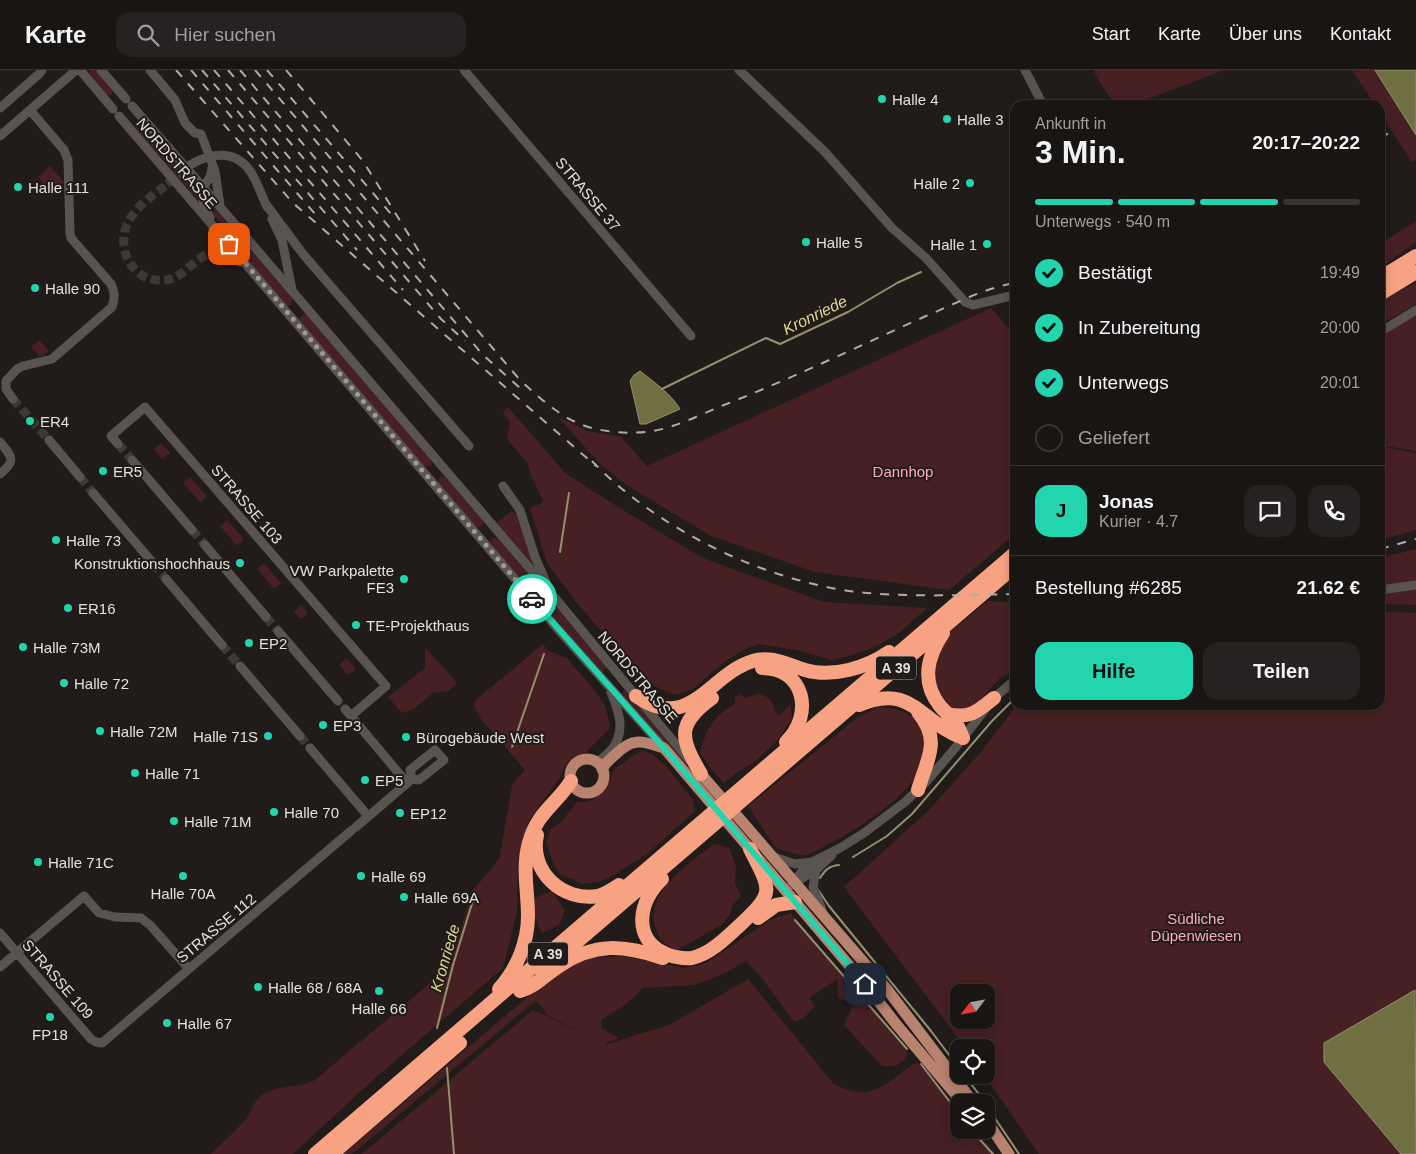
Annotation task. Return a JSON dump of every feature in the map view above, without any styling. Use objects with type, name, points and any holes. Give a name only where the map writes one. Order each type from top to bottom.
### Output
[{"type":"highway","points":[[1385,275],[1416,256]]},
{"type":"highway","points":[[1385,291],[1416,272]]},
{"type":"highway","name":"A 39","points":[[332,1154],[520,991],[705,825],[841,716],[954,614],[992,572],[1010,557]]},
{"type":"highway","name":"A 39","points":[[739,796],[761,771],[906,646],[954,614],[1010,571]]},
{"type":"highway","points":[[954,614],[935,645],[930,658],[928,671],[929,685],[934,698],[956,723],[964,738]]},
{"type":"highway","points":[[636,696],[655,707],[673,708],[695,700],[725,677],[753,661],[773,660],[807,670],[841,672],[861,666],[892,650],[906,646]]},
{"type":"highway","points":[[701,774],[686,746],[685,734],[690,717],[738,679],[758,668],[768,668],[777,670],[793,680],[802,698],[803,709],[801,720],[796,729],[761,771]]},
{"type":"highway","points":[[841,716],[859,705],[884,697],[899,699],[911,704],[951,733],[964,738]]},
{"type":"highway","points":[[947,714],[960,717],[969,716],[994,698]]},
{"type":"highway","points":[[911,704],[924,720],[930,732],[932,742],[928,762],[918,790]]},
{"type":"highway","points":[[574,785],[572,792],[547,814],[538,831],[537,853],[545,876],[556,886],[568,893],[581,897],[599,896],[612,890],[637,870],[651,865]]},
{"type":"highway","points":[[445,1044],[467,1017],[506,981],[519,958],[527,931],[525,860],[528,844],[539,820],[574,785]]},
{"type":"highway","points":[[705,825],[703,840],[652,888],[646,898],[642,920],[645,931],[649,940],[662,952],[679,958],[691,958],[704,953],[729,934],[762,904],[767,889],[766,879],[750,849]]},
{"type":"highway","name":"A 39","points":[[316,1154],[651,865],[705,825]]},
{"type":"highway","points":[[520,991],[530,988],[559,966],[596,950],[633,949],[679,962],[707,958],[776,904],[795,902]]},
{"type":"main road","points":[[600,765],[604,780],[597,790],[586,793],[574,785],[571,770],[576,763],[587,759],[600,765],[628,744],[638,741],[664,748],[750,849],[826,919],[886,988],[968,1094]]},
{"type":"main road","points":[[701,774],[771,856],[790,887],[795,902],[955,1094]]},
{"type":"main road","points":[[995,1133],[1009,1154]]},
{"type":"main road","points":[[992,1139],[1005,1154]]},
{"type":"street","points":[[0,108],[42,70]]},
{"type":"street","points":[[0,136],[78,70]]},
{"type":"street","name":"NORDSTRASSE","points":[[78,70],[664,748]]},
{"type":"street","name":"NORDSTRASSE","points":[[102,70],[555,598],[701,774]]},
{"type":"street","points":[[150,70],[175,100],[185,123],[195,133],[201,134],[217,181],[220,206]]},
{"type":"street","name":"STRASSE 37","points":[[464,70],[691,336]]},
{"type":"street","points":[[739,70],[825,152],[892,228],[926,258],[962,300],[967,304],[973,305],[1010,296]]},
{"type":"street","points":[[1025,70],[1040,100]]},
{"type":"street","points":[[116,113],[129,102]]},
{"type":"street","points":[[116,113],[129,102]]},
{"type":"street","points":[[13,399],[3,389],[6,381],[12,374],[23,366],[48,361],[112,307],[114,300],[111,284],[71,238],[68,160],[64,150],[30,110]]},
{"type":"street","points":[[190,165],[202,158],[215,154],[230,156],[244,164],[252,174],[282,240],[292,293]]},
{"type":"street","points":[[212,164],[211,178],[203,187],[206,210],[217,230]]},
{"type":"street","points":[[265,203],[303,254],[469,446]]},
{"type":"street","points":[[222,253],[232,257],[252,272]]},
{"type":"street","points":[[290,316],[303,305]]},
{"type":"street","points":[[1385,329],[1416,310]]},
{"type":"street","name":"STRASSE 103","points":[[114,439],[145,407],[386,686],[348,713],[410,781]]},
{"type":"street","points":[[49,440],[77,474]]},
{"type":"street","points":[[0,442],[10,454],[11,460],[10,465],[0,474]]},
{"type":"street","points":[[132,460],[192,530]]},
{"type":"street","points":[[429,478],[442,466]]},
{"type":"street","name":"NORDSTRASSE","points":[[503,486],[520,510],[544,579],[555,598]]},
{"type":"street","points":[[93,493],[153,563]]},
{"type":"street","points":[[478,535],[491,523]]},
{"type":"street","points":[[205,545],[266,617]]},
{"type":"street","points":[[166,579],[222,645]]},
{"type":"street","points":[[1385,589],[1416,585]]},
{"type":"street","points":[[278,631],[338,701]]},
{"type":"street","points":[[240,666],[300,736]]},
{"type":"street","points":[[790,887],[814,866],[887,816],[918,790],[964,738],[994,698],[1010,684]]},
{"type":"street","points":[[600,765],[618,740],[621,731],[618,711],[608,685]]},
{"type":"street","points":[[310,748],[368,816]]},
{"type":"street","name":"STRASSE 112","points":[[96,1042],[102,1043],[108,1040],[410,781]]},
{"type":"street","points":[[771,856],[795,864],[814,866]]},
{"type":"street","points":[[814,866],[813,888],[826,919]]},
{"type":"street","points":[[0,967],[84,896],[99,913],[115,917],[141,918],[150,925],[189,969]]},
{"type":"street","name":"STRASSE 109","points":[[0,933],[85,1032],[96,1042]]},
{"type":"green space","points":[[90,70],[96,70],[112,88],[111,95],[106,95],[89,74]]},
{"type":"green space","points":[[1093,70],[1224,70],[1145,100],[1111,100]]},
{"type":"green space","points":[[1352,70],[1375,70],[1416,135],[1416,160],[1412,162],[1385,121],[1385,100],[1372,100]]},
{"type":"green space","points":[[140,120],[138,128],[150,142],[162,145],[198,188],[199,201],[134,126],[136,121]]},
{"type":"green space","points":[[50,166],[64,182],[52,194],[38,177]]},
{"type":"green space","points":[[216,210],[293,299],[291,305],[287,306],[284,304],[253,267],[242,248],[214,216],[213,211]]},
{"type":"green space","points":[[1416,221],[1416,242],[1385,264],[1385,241]]},
{"type":"green space","points":[[1416,283],[1416,304],[1385,322],[1385,298]]},
{"type":"green space","name":"Dannhop","points":[[991,308],[1010,330],[1010,538],[949,590],[815,572],[711,536],[625,484],[600,464],[558,417],[588,431],[621,437],[647,466]]},
{"type":"green space","points":[[304,314],[307,315],[430,459],[432,465],[429,467],[423,465],[300,323],[299,319]]},
{"type":"green space","points":[[1416,314],[1416,451],[1385,446],[1385,332]]},
{"type":"green space","points":[[40,340],[49,351],[45,355],[39,356],[31,347]]},
{"type":"green space","points":[[508,407],[565,473],[703,558],[824,602],[927,608],[900,632],[877,646],[853,655],[832,660],[796,650],[759,644],[745,649],[723,663],[693,689],[680,694],[671,694],[641,677],[577,603],[547,563],[530,508],[544,502],[531,476],[528,464],[507,439],[510,422],[503,412]]},
{"type":"green space","points":[[161,443],[170,453],[162,459],[154,449]]},
{"type":"green space","points":[[1385,447],[1416,453],[1416,530],[1385,539]]},
{"type":"green space","points":[[444,476],[483,521],[483,525],[478,528],[475,526],[440,485],[438,480]]},
{"type":"green space","points":[[190,477],[207,496],[200,502],[183,483]]},
{"type":"green space","points":[[512,511],[520,518],[533,563],[532,566],[498,524],[498,521]]},
{"type":"green space","points":[[227,520],[244,539],[237,546],[220,526]]},
{"type":"green space","points":[[493,537],[499,540],[607,667],[602,672],[495,550],[490,541]]},
{"type":"green space","points":[[1416,549],[1416,605],[1385,604],[1385,557]]},
{"type":"green space","points":[[264,563],[281,583],[274,589],[257,569]]},
{"type":"green space","points":[[988,601],[1010,602],[1010,672],[1000,678],[974,707],[961,713],[952,710],[937,695],[932,659],[948,634]]},
{"type":"green space","points":[[301,605],[308,613],[301,619],[294,612]]},
{"type":"green space","name":"Südliche Düpenwiesen","points":[[1385,611],[1416,613],[1416,1154],[1039,1154],[990,1084],[995,1084],[995,1039],[959,1039],[951,1029],[995,1029],[995,984],[950,984],[950,1027],[844,887],[929,810],[980,753],[1013,710],[1385,710]]},
{"type":"green space","points":[[543,644],[547,650],[567,658],[599,696],[606,708],[610,728],[585,753],[574,757],[566,764],[559,779],[528,822],[518,860],[517,912],[503,968],[374,1079],[293,1154],[211,1154],[243,1122],[259,1097],[274,1089],[302,1085],[315,1080],[448,968],[472,891],[494,866],[500,856],[512,785],[525,770],[481,719],[474,707],[476,700]]},
{"type":"green space","points":[[425,647],[457,683],[449,691],[433,693],[414,709],[402,713],[388,697],[425,668]]},
{"type":"green space","points":[[346,658],[356,669],[348,675],[339,665]]},
{"type":"green space","points":[[625,690],[716,797],[714,799],[622,693]]},
{"type":"green space","points":[[760,693],[770,699],[778,716],[791,704],[792,719],[776,742],[754,762],[724,783],[700,753],[705,737],[716,719],[735,704],[735,698],[739,694],[745,698]]},
{"type":"green space","points":[[879,707],[905,712],[915,720],[923,732],[926,749],[922,766],[911,783],[880,813],[815,852],[803,855],[776,848],[748,806],[858,717]]},
{"type":"green space","points":[[642,751],[651,753],[665,765],[693,800],[695,811],[647,854],[614,875],[599,882],[583,884],[560,874],[554,865],[546,842],[551,829],[561,822],[577,802],[585,802],[597,797],[606,787],[615,768]]},
{"type":"green space","points":[[714,844],[729,848],[736,867],[735,883],[741,896],[732,906],[730,915],[721,925],[676,951],[665,943],[657,932],[654,918],[655,905],[661,893],[680,870]]},
{"type":"green space","points":[[552,891],[565,910],[559,925],[542,933],[535,919],[534,899]]},
{"type":"green space","points":[[791,913],[907,1051],[906,1059],[896,1066],[882,1066],[844,1025],[854,1003],[838,998],[837,979],[809,998],[815,1006],[804,1018],[794,1022],[761,977],[746,961],[725,973],[695,985],[643,988],[626,1004],[602,1019],[601,1028],[619,1038],[605,1043],[608,1044],[671,1024],[748,979],[833,1083],[856,1092],[866,1092],[885,1085],[913,1064],[918,1063],[922,1065],[950,1099],[950,1139],[982,1139],[995,1154],[362,1154],[533,1010],[598,1040],[548,1016],[535,1001],[352,1154],[343,1154],[545,982],[571,964],[587,958],[624,956],[685,968],[706,963],[770,920]]},
{"type":"shaded area","points":[[1375,70],[1416,70],[1416,135]]},
{"type":"shaded area","points":[[640,371],[667,393],[680,409],[646,424],[640,424],[630,381]]},
{"type":"shaded area","points":[[1415,990],[1416,1154],[1401,1154],[1324,1062],[1324,1043]]},
{"type":"waterway","name":"Kronriede","points":[[662,389],[766,338],[780,344],[848,312],[897,283],[921,272]]},
{"type":"waterway","name":"Kronriede","points":[[560,552],[569,493]]},
{"type":"waterway","name":"Kronriede","points":[[512,747],[544,654]]},
{"type":"waterway","points":[[853,857],[887,836],[912,814],[992,721],[1010,703]]},
{"type":"waterway","points":[[820,878],[828,869],[839,865]]},
{"type":"waterway","points":[[819,891],[950,1056]]},
{"type":"waterway","name":"Kronriede","points":[[437,1028],[453,965],[475,894]]},
{"type":"waterway","points":[[795,920],[907,1049]]},
{"type":"waterway","points":[[921,1064],[950,1102]]},
{"type":"waterway","name":"Kronriede","points":[[447,1068],[454,1154]]},
{"type":"waterway","points":[[971,1084],[979,1094]]},
{"type":"waterway","points":[[995,1118],[1019,1154]]},
{"type":"waterway","points":[[979,1139],[993,1154]]},
{"type":"tunnel","points":[[167,184],[190,165]]},
{"type":"tunnel","points":[[165,186],[137,209],[126,227],[124,247],[131,265],[146,277],[155,280],[166,280],[181,274],[206,255],[223,253]]},
{"type":"tunnel","points":[[13,399],[49,440]]},
{"type":"tunnel","points":[[118,444],[132,460]]},
{"type":"tunnel","points":[[80,477],[93,493]]},
{"type":"tunnel","points":[[192,530],[205,545]]},
{"type":"tunnel","points":[[153,563],[166,579]]},
{"type":"tunnel","points":[[266,617],[278,631]]},
{"type":"tunnel","points":[[222,645],[240,666]]},
{"type":"tunnel","points":[[300,736],[310,748]]},
{"type":"railway","points":[[176,70],[293,203],[596,466]]},
{"type":"railway","points":[[191,70],[315,214]]},
{"type":"railway","points":[[202,70],[357,250]]},
{"type":"railway","points":[[214,70],[403,290]]},
{"type":"railway","points":[[228,70],[441,319],[465,341]]},
{"type":"railway","points":[[240,70],[483,355],[521,389]]},
{"type":"railway","points":[[255,70],[520,380],[563,415],[592,428],[630,433],[671,427],[826,362],[970,297],[1010,284]]},
{"type":"railway","points":[[267,70],[391,214]]},
{"type":"railway","points":[[286,70],[363,161],[425,261]]},
{"type":"railway","points":[[1385,135],[1389,133]]},
{"type":"railway","points":[[592,461],[619,486],[650,510],[718,550],[755,566],[830,588],[867,593],[922,595],[1010,594]]},
{"type":"railway","points":[[1385,548],[1416,539]]},
{"type":"way so far","points":[[229,244],[532,599]]},
{"type":"place","name":"Halle 4","points":[[882,99]]},
{"type":"place","name":"Halle 3","points":[[947,119]]},
{"type":"place","name":"Halle 2","points":[[970,183]]},
{"type":"place","name":"Halle 111","points":[[18,187]]},
{"type":"place","name":"Halle 5","points":[[806,242]]},
{"type":"place","name":"Halle 1","points":[[987,244]]},
{"type":"place","name":"Halle 90","points":[[35,288]]},
{"type":"place","name":"ER4","points":[[30,421]]},
{"type":"place","name":"ER5","points":[[103,471]]},
{"type":"place","name":"Halle 73","points":[[56,540]]},
{"type":"place","name":"Konstruktionshochhaus","points":[[240,563]]},
{"type":"place","name":"VW Parkpalette FE3","points":[[404,579]]},
{"type":"place","name":"ER16","points":[[68,608]]},
{"type":"place","name":"TE-Projekthaus","points":[[356,625]]},
{"type":"place","name":"EP2","points":[[249,643]]},
{"type":"place","name":"Halle 73M","points":[[23,647]]},
{"type":"place","name":"Halle 72","points":[[64,683]]},
{"type":"place","name":"EP3","points":[[323,725]]},
{"type":"place","name":"Halle 72M","points":[[100,731]]},
{"type":"place","name":"Halle 71S","points":[[268,736]]},
{"type":"place","name":"Bürogebäude West","points":[[406,737]]},
{"type":"place","name":"Halle 71","points":[[135,773]]},
{"type":"place","name":"EP5","points":[[365,780]]},
{"type":"place","name":"Halle 70","points":[[274,812]]},
{"type":"place","name":"EP12","points":[[400,813]]},
{"type":"place","name":"Halle 71M","points":[[174,821]]},
{"type":"place","name":"Halle 71C","points":[[38,862]]},
{"type":"place","name":"Halle 70A","points":[[183,876]]},
{"type":"place","name":"Halle 69","points":[[361,876]]},
{"type":"place","name":"Halle 69A","points":[[404,897]]},
{"type":"place","name":"Halle 68 / 68A","points":[[258,987]]},
{"type":"place","name":"Halle 66","points":[[379,991]]},
{"type":"place","name":"FP18","points":[[50,1017]]},
{"type":"place","name":"Halle 67","points":[[167,1023]]},
{"type":"route","points":[[532,599],[664,748],[865,984]]}]
